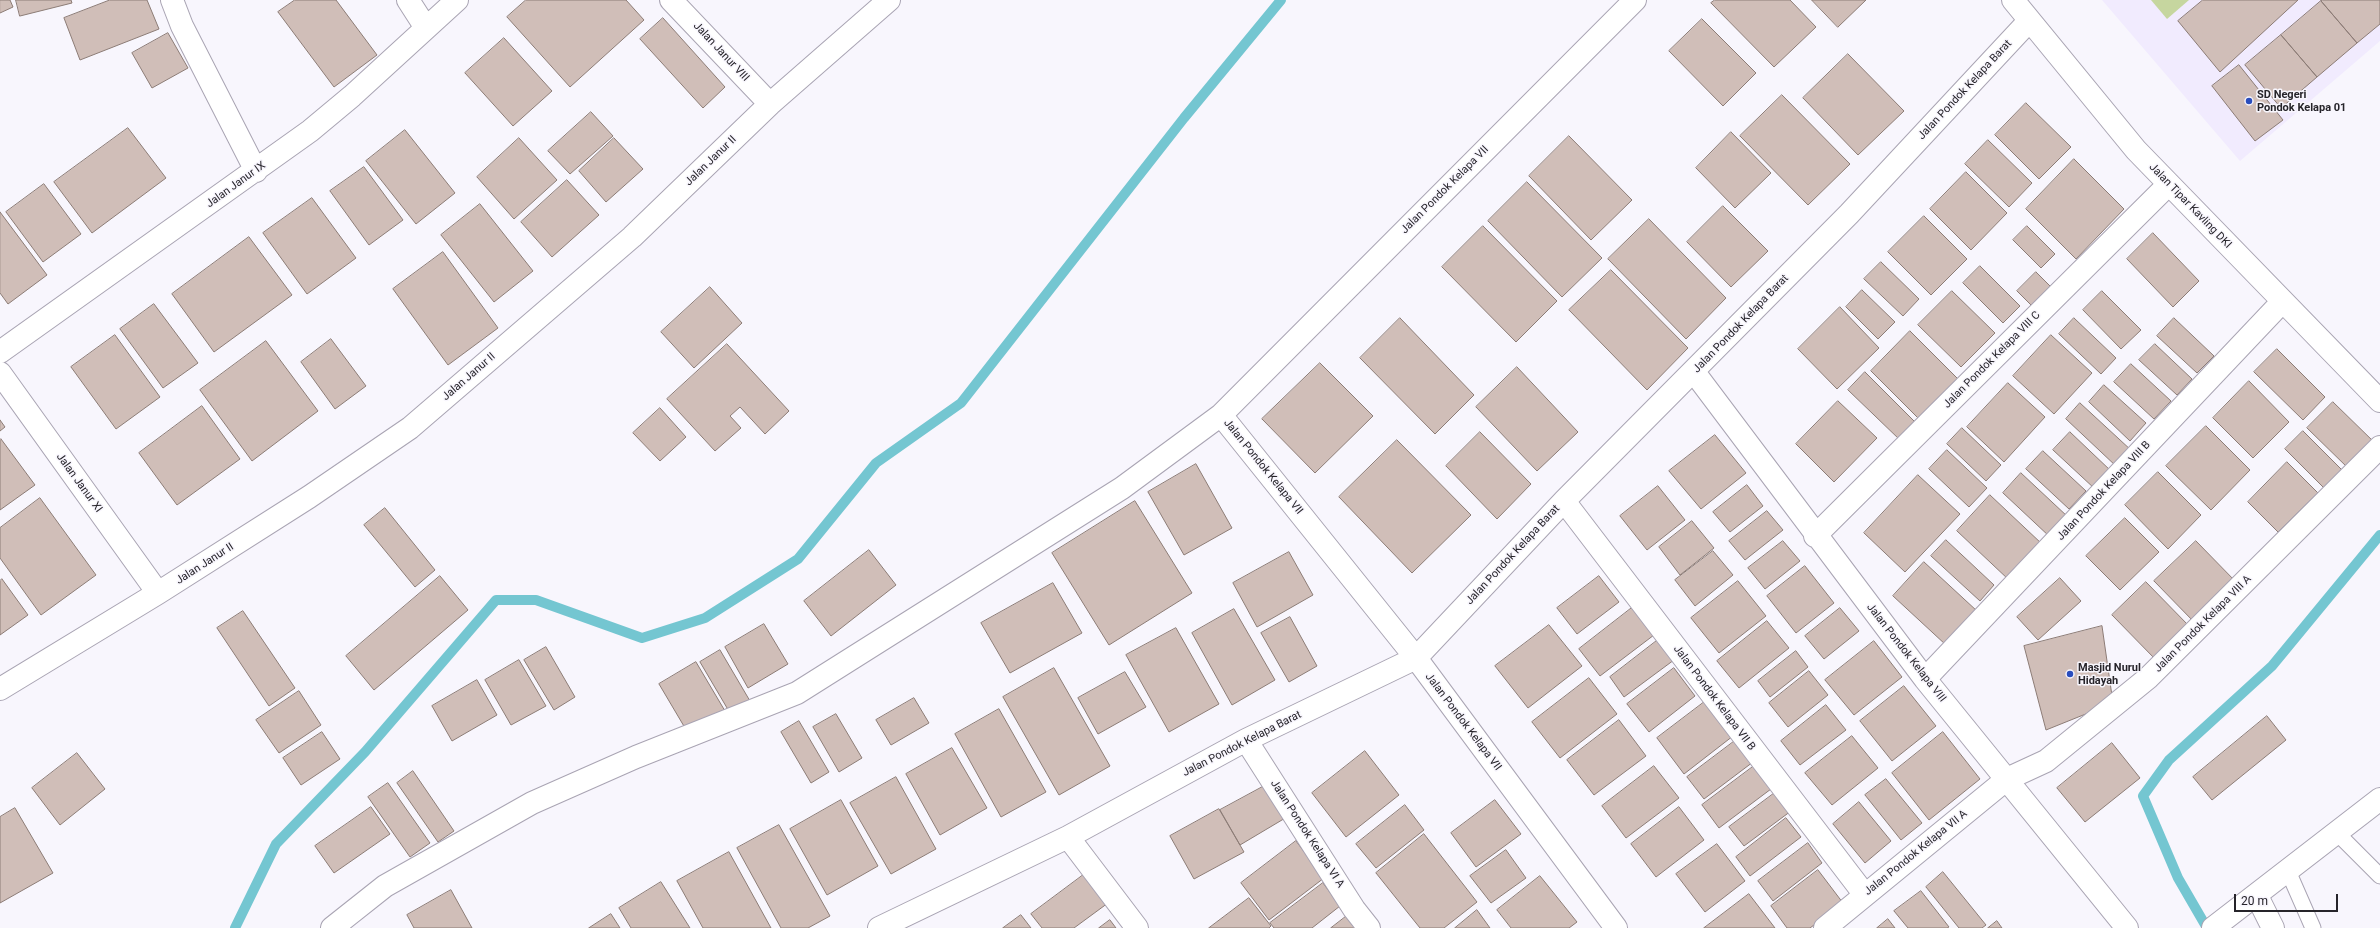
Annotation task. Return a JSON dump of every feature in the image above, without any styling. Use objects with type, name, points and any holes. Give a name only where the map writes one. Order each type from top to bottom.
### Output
[{"type":"street","points":[[172,0],[182,26],[256,171]]},
{"type":"street","points":[[408,0],[426,28]]},
{"type":"street","name":"Jalan Janur IX","points":[[0,352],[256,171],[352,96],[458,0]]},
{"type":"street","name":"Jalan Janur VIII","points":[[671,0],[770,104]]},
{"type":"street","name":"Jalan Janur II","points":[[0,689],[158,594],[309,497],[410,428],[632,237],[770,104],[889,0]]},
{"type":"street","name":"Jalan Pondok Kelapa VII","points":[[1616,928],[1416,658],[1221,415],[1635,0]]},
{"type":"street","name":"Jalan Tipar Kavling DKI","points":[[2013,0],[2136,150],[2282,302],[2380,401]]},
{"type":"street","name":"Jalan Pondok Kelapa Barat","points":[[879,928],[906,922],[1068,838],[1246,740],[1416,658],[1564,501],[1694,372],[1849,214],[2029,21]]},
{"type":"street","name":"Jalan Pondok Kelapa VIII C","points":[[1815,536],[2169,184]]},
{"type":"street","name":"Jalan Pondok Kelapa VIII B","points":[[1925,679],[2282,302]]},
{"type":"street","name":"Jalan Pondok Kelapa VIII","points":[[1694,372],[1815,536],[1925,679],[2127,928]]},
{"type":"street","name":"Jalan Janur XI","points":[[0,373],[158,594]]},
{"type":"street","points":[[332,928],[385,886],[532,803],[636,757],[797,693],[1122,488],[1221,415]]},
{"type":"street","name":"Jalan Pondok Kelapa VIII A","points":[[2007,779],[2046,761],[2148,678],[2380,446]]},
{"type":"street","name":"Jalan Pondok Kelapa VII B","points":[[1564,501],[1865,895]]},
{"type":"street","name":"Jalan Pondok Kelapa VI A","points":[[1246,740],[1354,909],[1369,928]]},
{"type":"street","name":"Jalan Pondok Kelapa VII A","points":[[1825,928],[2007,779]]},
{"type":"street","points":[[2213,928],[2380,799]]},
{"type":"street","points":[[1068,838],[1137,928]]},
{"type":"street","points":[[2253,898],[2272,928]]},
{"type":"lane","points":[[2337,833],[2380,876]]},
{"type":"lane","points":[[2288,871],[2313,928]]},
{"type":"shaded area","name":"SD Negeri Pondok Kelapa 01","points":[[2102,0],[2380,0],[2380,41],[2240,161]]},
{"type":"green space","points":[[2151,0],[2189,0],[2167,19]]},
{"type":"building","points":[[0,0],[10,0],[13,7],[0,13]]},
{"type":"building","points":[[16,0],[71,0],[72,3],[20,16]]},
{"type":"building","points":[[110,0],[147,0],[159,29],[80,60],[64,18]]},
{"type":"building","points":[[295,0],[336,0],[377,55],[334,87],[278,12]]},
{"type":"building","points":[[526,0],[626,0],[644,20],[570,87],[507,17]]},
{"type":"building","points":[[1715,0],[1790,0],[1816,27],[1774,67],[1711,3]]},
{"type":"building","points":[[1812,0],[1866,0],[1838,27]]},
{"type":"building","points":[[2203,0],[2298,0],[2220,72],[2178,21]]},
{"type":"building","points":[[2380,0],[2380,24],[2357,43],[2321,1]]},
{"type":"building","points":[[2321,1],[2357,43],[2317,77],[2281,35]]},
{"type":"building","points":[[663,18],[725,87],[703,108],[640,39]]},
{"type":"building","points":[[1702,19],[1756,73],[1723,106],[1669,51]]},
{"type":"building","points":[[168,33],[188,68],[152,88],[132,53]]},
{"type":"building","points":[[2281,35],[2317,77],[2281,108],[2245,65]]},
{"type":"building","points":[[504,38],[552,91],[513,126],[465,73]]},
{"type":"building","points":[[1848,54],[1904,111],[1858,155],[1803,98]]},
{"type":"building","points":[[2239,65],[2283,120],[2255,141],[2212,86]]},
{"type":"building","points":[[1782,95],[1850,164],[1808,205],[1740,136]]},
{"type":"building","points":[[2026,103],[2071,147],[2039,179],[1995,135]]},
{"type":"building","points":[[591,112],[613,136],[570,174],[548,151]]},
{"type":"building","points":[[128,128],[166,178],[92,233],[54,182]]},
{"type":"building","points":[[405,130],[455,193],[416,224],[366,161]]},
{"type":"building","points":[[1731,132],[1771,173],[1735,208],[1696,168]]},
{"type":"building","points":[[1569,136],[1632,200],[1591,240],[1529,176]]},
{"type":"building","points":[[519,138],[557,180],[514,219],[477,177]]},
{"type":"building","points":[[614,138],[643,169],[606,202],[579,171]]},
{"type":"building","points":[[1988,140],[2032,183],[2009,207],[1965,164]]},
{"type":"building","points":[[2074,159],[2124,209],[2076,259],[2026,209]]},
{"type":"building","points":[[364,167],[403,220],[369,245],[330,191]]},
{"type":"building","points":[[1966,172],[2007,213],[1971,250],[1930,209]]},
{"type":"building","points":[[567,180],[599,215],[552,257],[521,222]]},
{"type":"building","points":[[1527,182],[1602,258],[1562,297],[1488,221]]},
{"type":"building","points":[[44,184],[81,234],[43,262],[6,212]]},
{"type":"building","points":[[312,198],[356,258],[307,294],[263,233]]},
{"type":"building","points":[[480,204],[533,271],[494,302],[441,235]]},
{"type":"building","points":[[1723,206],[1768,251],[1731,287],[1687,242]]},
{"type":"building","points":[[0,212],[47,275],[8,304],[0,293]]},
{"type":"building","points":[[1924,216],[1967,259],[1931,295],[1888,252]]},
{"type":"building","points":[[1649,219],[1726,298],[1686,339],[1608,259]]},
{"type":"building","points":[[1483,226],[1557,301],[1516,342],[1442,267]]},
{"type":"building","points":[[2027,226],[2055,254],[2041,268],[2013,240]]},
{"type":"building","points":[[2153,233],[2199,281],[2173,307],[2127,259]]},
{"type":"building","points":[[249,237],[292,295],[214,352],[172,294]]},
{"type":"building","points":[[443,252],[498,328],[448,365],[393,289]]},
{"type":"building","points":[[1881,262],[1919,299],[1903,316],[1864,279]]},
{"type":"building","points":[[1980,266],[2020,306],[2003,323],[1963,283]]},
{"type":"building","points":[[1611,270],[1688,348],[1647,390],[1569,310]]},
{"type":"building","points":[[2036,272],[2052,288],[2033,307],[2017,291]]},
{"type":"building","points":[[710,287],[742,323],[694,368],[661,332]]},
{"type":"building","points":[[1862,290],[1895,322],[1878,339],[1846,307]]},
{"type":"building","points":[[1952,291],[1995,333],[1961,367],[1918,325]]},
{"type":"building","points":[[2102,291],[2141,330],[2121,349],[2083,310]]},
{"type":"building","points":[[154,304],[198,363],[163,388],[120,329]]},
{"type":"building","points":[[1840,307],[1879,348],[1837,389],[1798,349]]},
{"type":"building","points":[[1400,318],[1474,395],[1435,434],[1360,358]]},
{"type":"building","points":[[2074,318],[2116,358],[2101,374],[2059,334]]},
{"type":"building","points":[[2174,318],[2214,356],[2197,373],[2157,336]]},
{"type":"building","points":[[1910,331],[1958,379],[1919,419],[1871,371]]},
{"type":"building","points":[[115,335],[160,397],[116,429],[71,367]]},
{"type":"building","points":[[2051,335],[2092,373],[2054,414],[2013,376]]},
{"type":"building","points":[[331,339],[366,386],[335,409],[301,362]]},
{"type":"building","points":[[266,341],[318,411],[252,461],[200,390]]},
{"type":"building","points":[[727,344],[789,411],[765,434],[740,407],[730,416],[741,428],[715,451],[667,399]]},
{"type":"building","points":[[2155,344],[2192,379],[2177,395],[2139,360]]},
{"type":"building","points":[[2277,349],[2325,397],[2303,420],[2254,372]]},
{"type":"building","points":[[1320,363],[1373,416],[1315,473],[1262,419]]},
{"type":"building","points":[[2131,364],[2171,401],[2154,419],[2114,382]]},
{"type":"building","points":[[1517,367],[1578,432],[1537,471],[1476,407]]},
{"type":"building","points":[[1865,372],[1916,423],[1900,440],[1848,390]]},
{"type":"building","points":[[2249,381],[2289,422],[2253,458],[2213,418]]},
{"type":"building","points":[[2008,383],[2045,417],[2004,462],[1967,427]]},
{"type":"building","points":[[2104,385],[2146,423],[2130,441],[2089,402]]},
{"type":"building","points":[[1838,401],[1877,438],[1834,482],[1796,444]]},
{"type":"building","points":[[2333,402],[2375,443],[2349,469],[2307,428]]},
{"type":"building","points":[[2080,403],[2132,451],[2117,467],[2066,419]]},
{"type":"building","points":[[202,406],[240,459],[177,505],[139,453]]},
{"type":"building","points":[[660,408],[686,437],[660,461],[633,433]]},
{"type":"building","points":[[0,420],[5,427],[0,431]]},
{"type":"building","points":[[2206,426],[2250,470],[2211,510],[2166,466]]},
{"type":"building","points":[[1962,428],[2001,465],[1986,481],[1947,444]]},
{"type":"building","points":[[2303,431],[2346,474],[2328,492],[2285,449]]},
{"type":"building","points":[[1480,432],[1531,484],[1497,519],[1446,466]]},
{"type":"building","points":[[2070,432],[2111,471],[2095,489],[2053,450]]},
{"type":"building","points":[[1715,435],[1746,473],[1701,509],[1669,471]]},
{"type":"building","points":[[1,439],[35,485],[0,510],[0,440]]},
{"type":"building","points":[[1397,440],[1471,515],[1412,573],[1339,497]]},
{"type":"building","points":[[1947,450],[1987,488],[1969,507],[1929,469]]},
{"type":"building","points":[[2043,451],[2086,491],[2069,509],[2026,469]]},
{"type":"building","points":[[2287,462],[2318,493],[2278,532],[2248,502]]},
{"type":"building","points":[[1196,464],[1232,528],[1184,555],[1148,492]]},
{"type":"building","points":[[2158,472],[2201,515],[2168,549],[2125,505]]},
{"type":"building","points":[[2021,473],[2068,517],[2050,537],[2003,493]]},
{"type":"building","points":[[1918,475],[1960,514],[1905,572],[1864,533]]},
{"type":"building","points":[[1747,485],[1763,506],[1730,532],[1713,512]]},
{"type":"building","points":[[1658,486],[1685,520],[1647,550],[1620,516]]},
{"type":"building","points":[[1990,495],[2042,544],[2009,580],[1957,531]]},
{"type":"building","points":[[40,498],[96,575],[41,615],[0,558],[0,528]]},
{"type":"building","points":[[1135,501],[1192,593],[1109,645],[1052,553]]},
{"type":"building","points":[[385,508],[435,570],[415,587],[364,525]]},
{"type":"building","points":[[1767,511],[1783,530],[1745,560],[1729,541]]},
{"type":"building","points":[[2125,518],[2159,552],[2120,590],[2086,556]]},
{"type":"building","points":[[1692,521],[1714,548],[1680,575],[1659,547]]},
{"type":"building","points":[[1946,540],[1994,585],[1980,601],[1931,556]]},
{"type":"building","points":[[1783,541],[1800,561],[1765,589],[1748,568]]},
{"type":"building","points":[[2196,541],[2237,583],[2195,623],[2154,581]]},
{"type":"building","points":[[869,550],[896,585],[831,636],[804,601]]},
{"type":"building","points":[[1713,551],[1733,575],[1695,606],[1675,580]]},
{"type":"building","points":[[1289,552],[1313,595],[1257,627],[1233,583]]},
{"type":"building","points":[[1924,562],[1977,611],[1946,645],[1893,596]]},
{"type":"building","points":[[1805,566],[1834,603],[1796,633],[1767,596]]},
{"type":"building","points":[[440,576],[468,610],[374,690],[346,656]]},
{"type":"building","points":[[1599,576],[1619,602],[1577,634],[1557,608]]},
{"type":"building","points":[[2060,578],[2081,601],[2038,640],[2017,617]]},
{"type":"building","points":[[2,579],[28,615],[0,635],[0,581]]},
{"type":"building","points":[[1738,581],[1766,616],[1719,653],[1691,618]]},
{"type":"building","points":[[2146,582],[2190,627],[2156,660],[2112,615]]},
{"type":"building","points":[[1053,583],[1082,633],[1010,673],[981,623]]},
{"type":"building","points":[[1633,607],[1654,635],[1600,676],[1579,649]]},
{"type":"building","points":[[1840,608],[1859,631],[1824,659],[1805,636]]},
{"type":"building","points":[[1234,609],[1275,680],[1232,705],[1192,633]]},
{"type":"building","points":[[243,611],[295,688],[269,706],[217,628]]},
{"type":"building","points":[[1290,617],[1317,666],[1289,682],[1261,633]]},
{"type":"building","points":[[1767,621],[1789,648],[1739,688],[1717,661]]},
{"type":"building","points":[[764,624],[788,664],[748,688],[725,647]]},
{"type":"building","points":[[1549,625],[1582,666],[1528,708],[1495,666]]},
{"type":"building","name":"Masjid Nurul Hidayah","points":[[2102,626],[2113,703],[2046,730],[2024,646]]},
{"type":"building","points":[[1176,628],[1219,704],[1169,732],[1126,655]]},
{"type":"building","points":[[1663,636],[1678,657],[1624,697],[1610,677]]},
{"type":"building","points":[[1874,641],[1902,677],[1854,715],[1825,680]]},
{"type":"building","points":[[546,647],[575,697],[554,710],[524,660]]},
{"type":"building","points":[[720,650],[750,701],[730,713],[700,662]]},
{"type":"building","points":[[1796,651],[1808,667],[1770,697],[1758,681]]},
{"type":"building","points":[[519,660],[546,706],[511,725],[485,680]]},
{"type":"building","points":[[696,662],[725,711],[688,733],[659,684]]},
{"type":"building","points":[[1054,668],[1110,766],[1059,795],[1003,697]]},
{"type":"building","points":[[1674,668],[1695,696],[1649,732],[1627,704]]},
{"type":"building","points":[[1809,671],[1828,695],[1788,727],[1769,703]]},
{"type":"building","points":[[1125,672],[1146,707],[1098,734],[1078,698]]},
{"type":"building","points":[[1589,678],[1617,714],[1560,758],[1532,722]]},
{"type":"building","points":[[477,680],[497,715],[452,741],[432,706]]},
{"type":"building","points":[[1904,686],[1936,726],[1892,761],[1860,721]]},
{"type":"building","points":[[299,691],[321,725],[279,753],[256,720]]},
{"type":"building","points":[[914,698],[929,723],[891,745],[876,720]]},
{"type":"building","points":[[1707,700],[1733,736],[1684,774],[1657,738]]},
{"type":"building","points":[[1826,705],[1846,730],[1800,765],[1781,741]]},
{"type":"building","points":[[999,709],[1046,792],[1001,817],[955,734]]},
{"type":"building","points":[[836,714],[862,758],[839,772],[813,727]]},
{"type":"building","points":[[2267,716],[2286,740],[2212,800],[2193,777]]},
{"type":"building","points":[[1619,720],[1646,756],[1594,795],[1567,760]]},
{"type":"building","points":[[799,721],[829,772],[811,783],[781,732]]},
{"type":"building","points":[[322,732],[340,759],[301,785],[283,758]]},
{"type":"building","points":[[1943,732],[1980,779],[1929,820],[1892,773]]},
{"type":"building","points":[[1852,736],[1878,768],[1832,805],[1805,773]]},
{"type":"building","points":[[1740,737],[1757,759],[1704,799],[1687,777]]},
{"type":"building","points":[[2112,743],[2140,778],[2085,822],[2057,788]]},
{"type":"building","points":[[952,748],[987,808],[940,835],[906,774]]},
{"type":"building","points":[[1365,751],[1399,795],[1346,837],[1312,793]]},
{"type":"building","points":[[77,753],[105,789],[60,825],[32,788]]},
{"type":"building","points":[[1654,766],[1679,798],[1626,838],[1602,806]]},
{"type":"building","points":[[1754,766],[1771,789],[1719,828],[1702,805]]},
{"type":"building","points":[[413,771],[454,831],[438,842],[397,783]]},
{"type":"building","points":[[896,777],[936,849],[891,874],[850,803]]},
{"type":"building","points":[[1886,779],[1922,823],[1901,840],[1865,795]]},
{"type":"building","points":[[388,783],[430,843],[410,857],[368,797]]},
{"type":"building","points":[[1268,784],[1287,817],[1240,845],[1220,810]]},
{"type":"building","points":[[1776,792],[1791,811],[1744,846],[1729,827]]},
{"type":"building","points":[[841,800],[878,866],[827,895],[790,829]]},
{"type":"building","points":[[1495,800],[1521,834],[1476,867],[1451,833]]},
{"type":"building","points":[[1859,802],[1891,841],[1865,863],[1833,824]]},
{"type":"building","points":[[1405,805],[1424,830],[1376,868],[1356,844]]},
{"type":"building","points":[[371,807],[390,834],[334,873],[315,846]]},
{"type":"building","points":[[1679,807],[1704,840],[1656,877],[1631,844]]},
{"type":"building","points":[[15,808],[53,873],[0,903],[0,817]]},
{"type":"building","points":[[1219,809],[1244,852],[1194,879],[1170,836]]},
{"type":"building","points":[[1786,818],[1801,837],[1750,876],[1736,857]]},
{"type":"building","points":[[779,825],[830,916],[808,928],[781,928],[737,848]]},
{"type":"building","points":[[1424,834],[1477,902],[1444,928],[1420,928],[1376,873]]},
{"type":"building","points":[[1296,841],[1324,878],[1269,920],[1241,883]]},
{"type":"building","points":[[1808,843],[1822,863],[1773,901],[1758,881]]},
{"type":"building","points":[[1717,844],[1745,881],[1705,912],[1676,874]]},
{"type":"building","points":[[1506,850],[1526,878],[1491,903],[1470,876]]},
{"type":"building","points":[[729,852],[771,928],[703,928],[677,881]]},
{"type":"building","points":[[1818,870],[1843,903],[1810,928],[1787,928],[1771,906]]},
{"type":"building","points":[[1943,872],[1986,925],[1982,928],[1959,928],[1926,887]]},
{"type":"building","points":[[1086,873],[1108,903],[1074,928],[1042,928],[1031,914]]},
{"type":"building","points":[[1540,876],[1577,922],[1569,928],[1511,928],[1497,910]]},
{"type":"building","points":[[661,882],[690,928],[631,928],[619,908]]},
{"type":"building","points":[[1323,883],[1340,906],[1312,928],[1274,928],[1270,923]]},
{"type":"building","points":[[451,890],[472,928],[414,928],[407,915]]},
{"type":"building","points":[[1921,891],[1949,927],[1908,928],[1894,911]]},
{"type":"building","points":[[1749,894],[1775,928],[1704,928]]},
{"type":"building","points":[[1249,898],[1271,926],[1269,928],[1209,928]]},
{"type":"building","points":[[1477,910],[1490,928],[1455,928]]},
{"type":"building","points":[[611,914],[620,928],[589,928]]},
{"type":"building","points":[[1021,915],[1031,928],[1003,928]]},
{"type":"building","points":[[1348,915],[1357,928],[1331,928]]},
{"type":"building","points":[[1888,919],[1895,928],[1877,928]]},
{"type":"building","points":[[1110,920],[1116,928],[1099,928]]},
{"type":"building","points":[[1997,921],[2002,928],[1988,928]]},
{"type":"waterway","points":[[235,928],[276,844],[365,752],[496,600],[536,600],[642,638],[705,618],[798,559],[876,463],[961,403],[1184,118],[1281,0]]},
{"type":"waterway","points":[[2207,928],[2178,878],[2143,796],[2169,760],[2272,666],[2380,535]]},
{"type":"place","name":"SD Negeri Pondok Kelapa 01","points":[[2249,101]]},
{"type":"place","name":"Masjid Nurul Hidayah","points":[[2070,674]]}]
